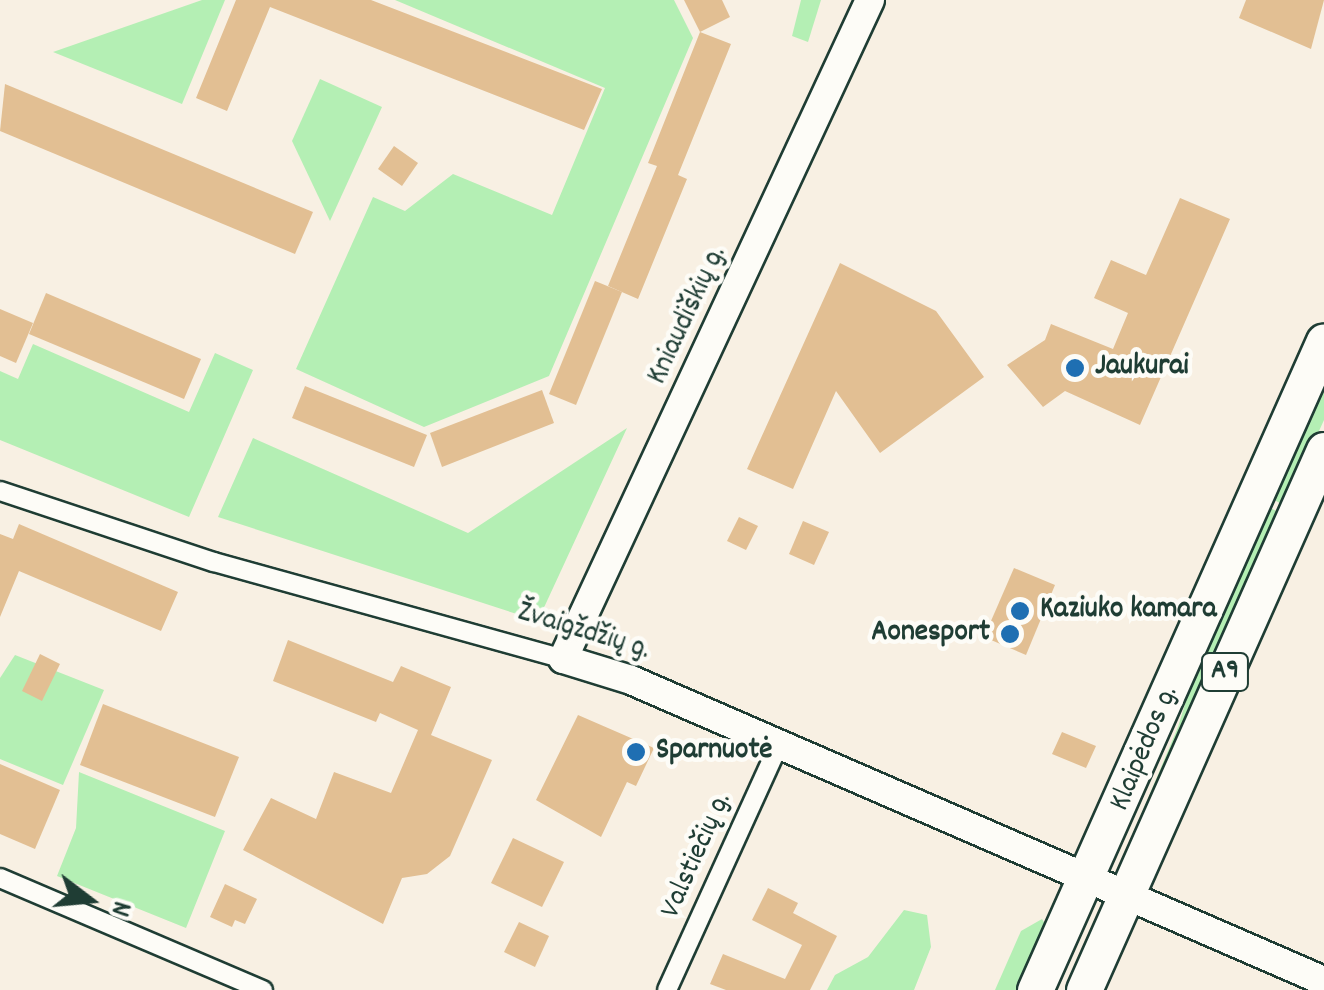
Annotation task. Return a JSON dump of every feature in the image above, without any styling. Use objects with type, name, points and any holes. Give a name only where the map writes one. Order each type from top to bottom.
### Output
[{"type":"highway","name":"Klaipėdos g.","points":[[1035,990],[1324,340]]},
{"type":"highway","name":"Klaipėdos g.","points":[[1084,990],[1324,450]]},
{"type":"main road","name":"Kniaudiškių g.","points":[[563,659],[870,0]]},
{"type":"main road","name":"Žvaigždžių g.","points":[[563,659],[631,680],[1324,981]]},
{"type":"street","name":"Žvaigždžių g.","points":[[0,492],[214,562],[563,659]]},
{"type":"street","name":"Valstiečių g.","points":[[667,990],[779,744]]},
{"type":"street","points":[[0,878],[263,990]]},
{"type":"green space","points":[[202,0],[225,0],[182,104],[53,52]]},
{"type":"green space","points":[[395,0],[674,0],[693,38],[549,376],[424,427],[296,369],[373,197],[405,211],[453,174],[552,215],[605,88]]},
{"type":"green space","points":[[801,0],[821,0],[808,42],[792,36]]},
{"type":"green space","points":[[320,79],[382,107],[330,221],[292,141]]},
{"type":"green space","points":[[33,344],[189,412],[215,353],[253,370],[189,517],[0,440],[0,371],[18,379]]},
{"type":"green space","points":[[1324,374],[1324,420],[1285,506],[1269,497]]},
{"type":"green space","points":[[627,428],[541,614],[523,616],[218,517],[253,438],[468,533]]},
{"type":"green space","points":[[1265,505],[1282,514],[1122,860],[1178,727],[1204,642]]},
{"type":"green space","points":[[15,655],[104,690],[63,785],[0,759],[0,678]]},
{"type":"green space","points":[[79,772],[225,831],[186,928],[57,876],[76,828]]},
{"type":"green space","points":[[904,910],[927,915],[931,947],[914,990],[827,990],[835,975],[868,957]]},
{"type":"green space","points":[[1042,919],[1047,927],[1018,990],[995,990],[1021,931]]},
{"type":"building","points":[[236,0],[371,0],[602,89],[584,130],[270,7],[227,111],[196,98]]},
{"type":"building","points":[[684,0],[722,0],[730,17],[700,32]]},
{"type":"building","points":[[1246,0],[1324,0],[1311,49],[1239,18]]},
{"type":"building","points":[[700,32],[731,44],[678,175],[687,179],[638,299],[608,286],[657,166],[648,163]]},
{"type":"building","points":[[5,84],[313,212],[295,254],[0,131]]},
{"type":"building","points":[[394,146],[418,163],[402,186],[378,169]]},
{"type":"building","points":[[1180,198],[1230,219],[1140,425],[1065,391],[1043,407],[1007,365],[1045,340],[1051,324],[1113,349],[1128,313],[1094,298],[1111,260],[1146,275]]},
{"type":"building","points":[[840,263],[936,311],[984,377],[880,453],[836,391],[793,489],[747,469]]},
{"type":"building","points":[[595,281],[622,292],[576,405],[549,394]]},
{"type":"building","points":[[46,293],[201,359],[184,399],[29,334]]},
{"type":"building","points":[[0,309],[33,323],[16,363],[0,356]]},
{"type":"building","points":[[305,386],[427,435],[414,467],[292,418]]},
{"type":"building","points":[[542,390],[554,423],[442,467],[430,433]]},
{"type":"building","points":[[739,517],[758,526],[746,550],[727,541]]},
{"type":"building","points":[[803,521],[829,532],[814,565],[789,554]]},
{"type":"building","points":[[19,524],[178,592],[161,631],[19,571],[0,617],[0,534],[13,539]]},
{"type":"building","name":"Kaziuko kamara","points":[[1014,568],[1055,585],[1026,655],[984,637]]},
{"type":"building","points":[[288,640],[393,682],[401,666],[451,687],[431,735],[492,760],[450,856],[427,874],[402,878],[383,924],[243,850],[271,798],[316,819],[334,772],[391,793],[418,730],[380,713],[376,722],[273,681]]},
{"type":"building","points":[[40,654],[60,664],[42,701],[22,691]]},
{"type":"building","points":[[103,704],[239,757],[215,817],[80,765]]},
{"type":"building","points":[[578,715],[654,748],[636,786],[627,782],[601,837],[536,800]]},
{"type":"building","points":[[1062,732],[1096,746],[1086,768],[1052,754]]},
{"type":"building","points":[[0,764],[60,790],[35,849],[0,834]]},
{"type":"building","points":[[513,838],[564,862],[542,907],[491,883]]},
{"type":"building","points":[[225,884],[257,899],[245,924],[235,920],[232,927],[210,917]]},
{"type":"building","points":[[768,888],[798,903],[793,913],[837,936],[810,990],[726,990],[710,984],[723,954],[785,979],[802,945],[752,920]]},
{"type":"building","points":[[519,922],[549,936],[535,967],[504,952]]},
{"type":"place","name":"Jaukurai","points":[[1075,368]]},
{"type":"place","name":"Kaziuko kamara","points":[[1020,611]]},
{"type":"place","name":"Aonesport","points":[[1010,634]]},
{"type":"place","name":"Sparnuotė","points":[[636,752]]}]
